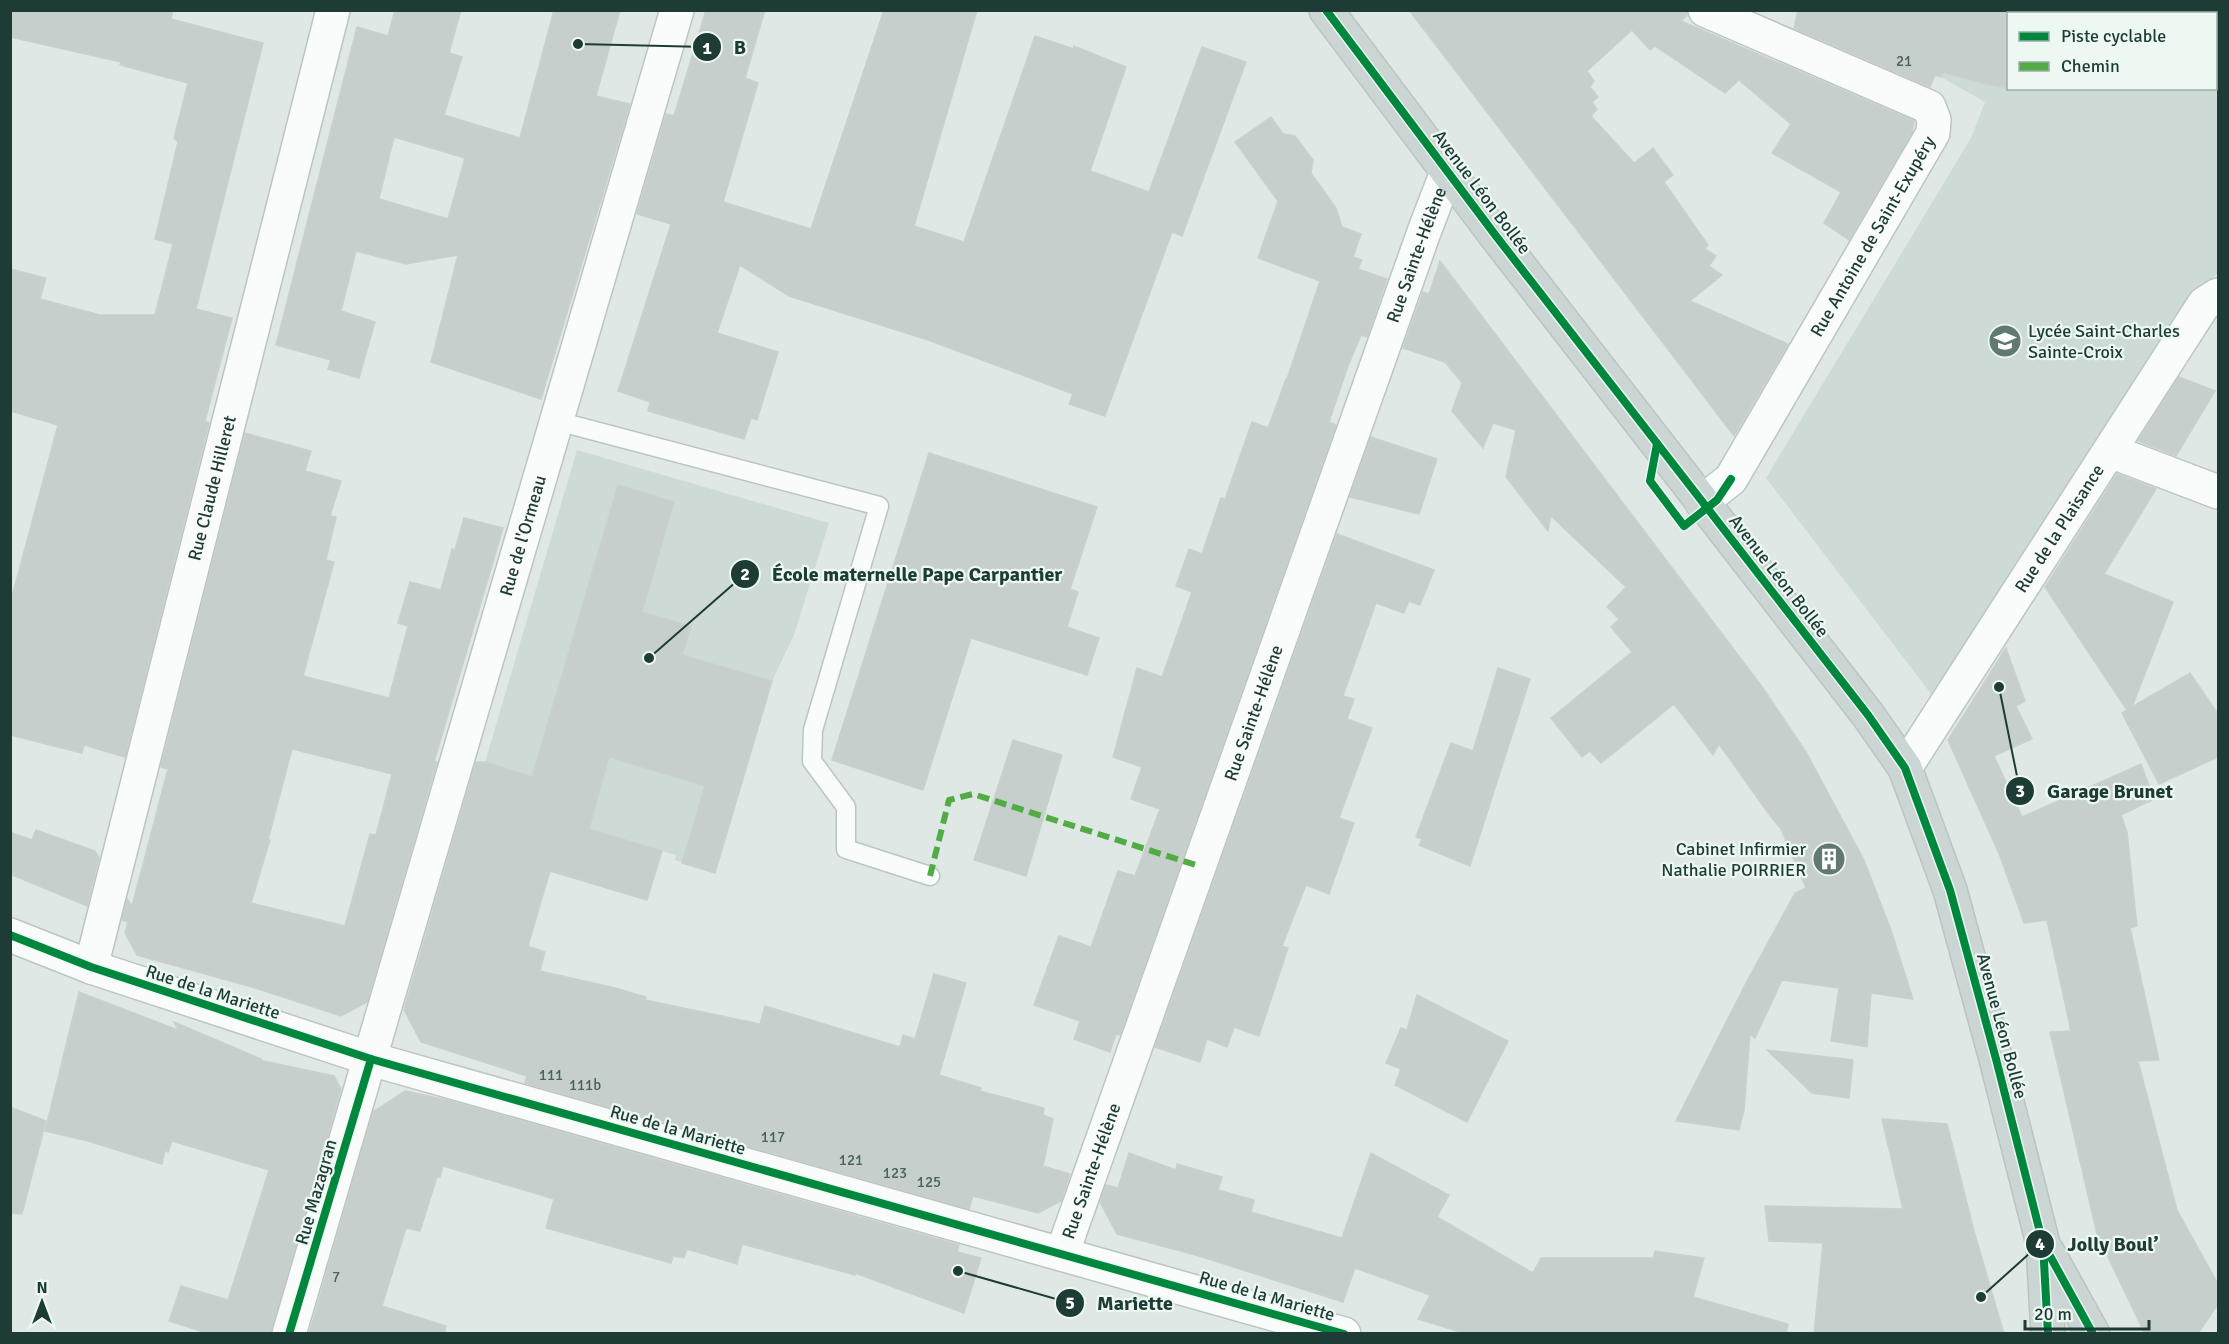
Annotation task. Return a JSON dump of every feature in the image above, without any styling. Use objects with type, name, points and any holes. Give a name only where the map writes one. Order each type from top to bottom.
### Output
[{"type":"main road","name":"Avenue Léon Bollée","points":[[1326,10],[1447,172],[1868,715],[1905,768],[1950,890],[2043,1244],[2048,1334]]},
{"type":"main road","name":"Avenue Léon Bollée","points":[[2043,1244],[2093,1334]]},
{"type":"street","name":"Rue Claude Hilleret","points":[[91,968],[333,10]]},
{"type":"street","name":"Rue de l'Ormeau","points":[[371,1059],[677,10]]},
{"type":"street","name":"Rue Antoine de Saint-Exupéry","points":[[1702,502],[1731,479],[1933,133],[1934,120],[1929,107],[1705,10]]},
{"type":"street","name":"Rue Sainte-Hélène","points":[[1062,1254],[1447,172]]},
{"type":"street","name":"Rue de la Plaisance","points":[[1905,768],[2204,304],[2218,295]]},
{"type":"street","points":[[2110,451],[2218,492]]},
{"type":"street","name":"Rue de la Mariette","points":[[10,935],[91,968],[371,1059],[1344,1334]]},
{"type":"street","name":"Rue Mazagran","points":[[289,1334],[371,1059]]},
{"type":"lane","points":[[557,421],[879,506],[813,730],[812,761],[846,807],[846,849],[930,876]]},
{"type":"shaded area","name":"Lycée Saint-Charles Sainte-Croix","points":[[1897,11],[2218,11],[2218,273],[2201,287],[1935,699],[1766,478],[1971,138],[1985,102],[1941,77],[1884,52]]},
{"type":"shaded area","points":[[577,450],[829,523],[794,635],[772,681],[715,873],[675,860],[676,855],[535,813],[481,776]]},
{"type":"building","points":[[10,10],[173,10],[171,19],[263,43],[196,309],[232,318],[205,421],[209,423],[125,757],[84,745],[82,753],[10,735],[10,604],[58,425],[10,411],[10,269],[46,278],[40,299],[100,315],[155,315],[173,244],[155,239],[178,142],[174,138],[188,83],[120,65],[121,62],[10,37]]},
{"type":"building","points":[[395,10],[461,10],[449,53],[462,57],[444,115],[520,138],[554,10],[620,10],[596,96],[630,104],[541,399],[431,362],[458,255],[406,264],[356,251],[341,311],[375,322],[359,378],[328,369],[331,360],[276,345],[357,27],[388,36]],"holes":[[[394,137],[465,158],[448,219],[379,199]]]},
{"type":"building","points":[[706,10],[765,10],[745,78],[758,83],[723,202],[811,229],[884,10],[977,10],[914,226],[964,242],[1035,36],[1074,49],[1074,46],[1126,67],[1090,171],[1149,192],[1202,47],[1246,62],[1182,236],[1172,232],[1105,416],[1069,404],[1073,394],[928,340],[789,296],[740,265],[717,333],[778,352],[757,420],[751,418],[744,439],[648,411],[650,402],[618,391],[671,224],[637,214],[666,114],[674,116]]},
{"type":"building","points":[[1409,10],[1687,10],[1687,15],[1681,21],[1914,121],[1912,133],[1849,240],[1824,223],[1841,192],[1772,153],[1791,124],[1739,80],[1725,93],[1655,46],[1650,50],[1632,30],[1587,71],[1594,81],[1590,87],[1598,97],[1592,102],[1597,109],[1591,116],[1634,163],[1653,148],[1673,175],[1664,182],[1708,245],[1705,249],[1716,256],[1709,266],[1722,275],[1690,301],[1788,344],[1734,436]]},
{"type":"building","points":[[1798,10],[2008,10],[2007,88],[1942,72],[1941,77],[1935,75],[1930,87],[1794,28]]},
{"type":"building","points":[[1271,117],[1283,134],[1295,136],[1313,160],[1311,173],[1336,208],[1342,227],[1361,234],[1353,257],[1362,260],[1358,269],[1387,279],[1367,337],[1361,335],[1348,366],[1329,422],[1336,425],[1120,1035],[1116,1034],[1110,1052],[1074,1039],[1080,1021],[1034,1005],[1059,936],[1091,947],[1118,871],[1135,876],[1160,809],[1131,799],[1142,767],[1113,757],[1137,668],[1162,677],[1192,592],[1176,586],[1189,549],[1202,554],[1221,498],[1225,499],[1252,422],[1268,428],[1320,281],[1258,258],[1278,201],[1235,142]]},
{"type":"building","points":[[1440,261],[1763,688],[1806,752],[1864,860],[1891,930],[1913,999],[1871,993],[1867,1047],[1831,1041],[1839,988],[1782,980],[1755,1038],[1750,1034],[1744,1110],[1739,1130],[1676,1121],[1795,893],[1806,888],[1781,829],[1719,744],[1713,755],[1674,704],[1601,763],[1590,751],[1582,757],[1551,718],[1632,652],[1611,627],[1619,619],[1607,607],[1626,587],[1551,516],[1548,531],[1506,477],[1516,430],[1493,423],[1483,448],[1452,411],[1462,383],[1445,362],[1403,348],[1423,292],[1429,294]]},
{"type":"building","points":[[2179,377],[2215,391],[2176,456],[2138,441]]},
{"type":"building","points":[[245,433],[311,451],[305,471],[341,481],[330,516],[336,517],[326,560],[334,562],[303,676],[389,698],[408,626],[398,623],[410,582],[441,590],[452,549],[455,550],[464,518],[503,528],[367,1002],[341,1016],[252,987],[137,955],[125,933],[128,922],[122,920],[127,899],[132,906],[168,769],[161,767]],"holes":[[[292,749],[392,774],[376,835],[370,834],[345,926],[251,903],[270,840],[268,840]]]},
{"type":"building","points":[[1371,437],[1437,459],[1419,514],[1350,497]]},
{"type":"building","points":[[929,453],[1097,507],[1070,589],[1078,592],[1067,627],[1099,638],[1087,675],[971,638],[923,790],[832,760]]},
{"type":"building","points":[[2117,474],[2156,489],[2104,574],[2173,602],[2132,707],[2190,673],[2218,714],[2218,757],[2159,784],[2122,713],[2127,710],[2045,587]]},
{"type":"building","points":[[618,485],[674,502],[642,612],[691,626],[682,655],[772,681],[715,873],[682,863],[705,786],[609,757],[589,829],[662,851],[647,900],[550,871],[528,946],[545,952],[540,971],[615,988],[646,997],[645,1000],[760,1024],[765,1006],[900,1047],[903,1035],[915,1039],[934,974],[966,983],[939,1075],[981,1088],[980,1091],[1044,1108],[1043,1115],[1053,1119],[1043,1166],[1070,1174],[1061,1201],[1038,1213],[973,1196],[969,1209],[525,1083],[527,1076],[421,1042],[404,1010],[476,762],[486,762],[532,777]]},
{"type":"building","points":[[1337,534],[1434,570],[1420,605],[1409,601],[1404,613],[1376,603],[1343,696],[1354,699],[1347,719],[1372,728],[1339,818],[1354,823],[1329,894],[1306,885],[1282,946],[1288,948],[1259,1036],[1234,1027],[1227,1047],[1207,1039],[1200,1062],[1155,1047]]},
{"type":"building","points":[[2006,648],[2025,701],[2016,706],[2032,739],[1994,756],[2022,817],[2141,764],[2154,799],[2121,815],[2127,832],[2137,926],[2130,928],[2159,1060],[2138,1061],[2177,1210],[2218,1284],[2218,1304],[2198,1334],[2145,1334],[2097,1234],[2050,1032],[2071,1031],[2047,920],[2024,923],[2000,856],[1948,740]]},
{"type":"building","points":[[1498,668],[1530,679],[1470,866],[1419,845],[1422,839],[1416,837],[1451,743],[1473,751]]},
{"type":"building","points":[[1013,740],[1062,755],[1026,876],[974,860]]},
{"type":"building","points":[[36,830],[95,851],[99,858],[87,906],[10,874],[10,832],[32,840]]},
{"type":"building","points":[[79,992],[178,1030],[174,1022],[261,1059],[259,1060],[334,1076],[341,1089],[271,1334],[210,1334],[169,1321],[181,1286],[228,1300],[269,1170],[172,1141],[168,1152],[165,1150],[162,1164],[88,1141],[45,1131]]},
{"type":"building","points":[[1417,995],[1508,1041],[1467,1122],[1395,1085],[1401,1069],[1386,1063],[1401,1028],[1407,1030]]},
{"type":"building","points":[[1767,1050],[1853,1060],[1849,1098],[1812,1093]]},
{"type":"building","points":[[405,1091],[447,1100],[959,1245],[957,1252],[981,1258],[964,1313],[855,1273],[855,1275],[742,1244],[737,1264],[687,1249],[684,1258],[673,1256],[671,1263],[546,1228],[554,1199],[443,1166],[440,1177],[437,1177],[420,1231],[406,1228],[382,1306],[446,1326],[444,1334],[309,1334],[373,1112]]},
{"type":"building","points":[[10,1107],[46,1121],[22,1214],[10,1213]]},
{"type":"building","points":[[1882,1119],[1947,1124],[1974,1231],[2004,1334],[1814,1334],[1823,1243],[1769,1241],[1765,1206],[1903,1209]]},
{"type":"building","points":[[1129,1153],[1176,1170],[1177,1164],[1222,1177],[1218,1190],[1254,1200],[1251,1212],[1342,1238],[1371,1153],[1449,1195],[1437,1217],[1533,1273],[1541,1258],[1653,1258],[1655,1251],[1704,1258],[1693,1297],[1788,1324],[1786,1334],[1467,1334],[1418,1319],[1430,1295],[1355,1268],[1343,1302],[1199,1256],[1117,1234],[1100,1202],[1106,1185],[1118,1188]]},
{"type":"marked path","points":[[930,876],[949,800],[973,794],[1199,866]]},
{"type":"cycle path","points":[[1326,10],[1496,236],[1868,715],[1905,768],[1950,890],[2043,1244],[2048,1334]]},
{"type":"cycle path","points":[[1657,444],[1650,481],[1684,526],[1717,500],[1731,479]]},
{"type":"cycle path","points":[[10,935],[91,967],[371,1059],[1344,1334]]},
{"type":"cycle path","points":[[289,1334],[371,1059]]},
{"type":"cycle path","points":[[2045,1247],[2093,1334]]},
{"type":"place","name":"B","points":[[578,44]]},
{"type":"place","name":"Lycée Saint-Charles Sainte-Croix","points":[[2005,341]]},
{"type":"place","name":"École maternelle Pape Carpantier","points":[[649,658]]},
{"type":"place","name":"Garage Brunet","points":[[1999,687]]},
{"type":"place","name":"Cabinet Infirmier Nathalie POIRRIER","points":[[1829,859]]},
{"type":"place","name":"Mariette","points":[[958,1271]]},
{"type":"place","name":"Jolly Boul’","points":[[1981,1297]]}]
